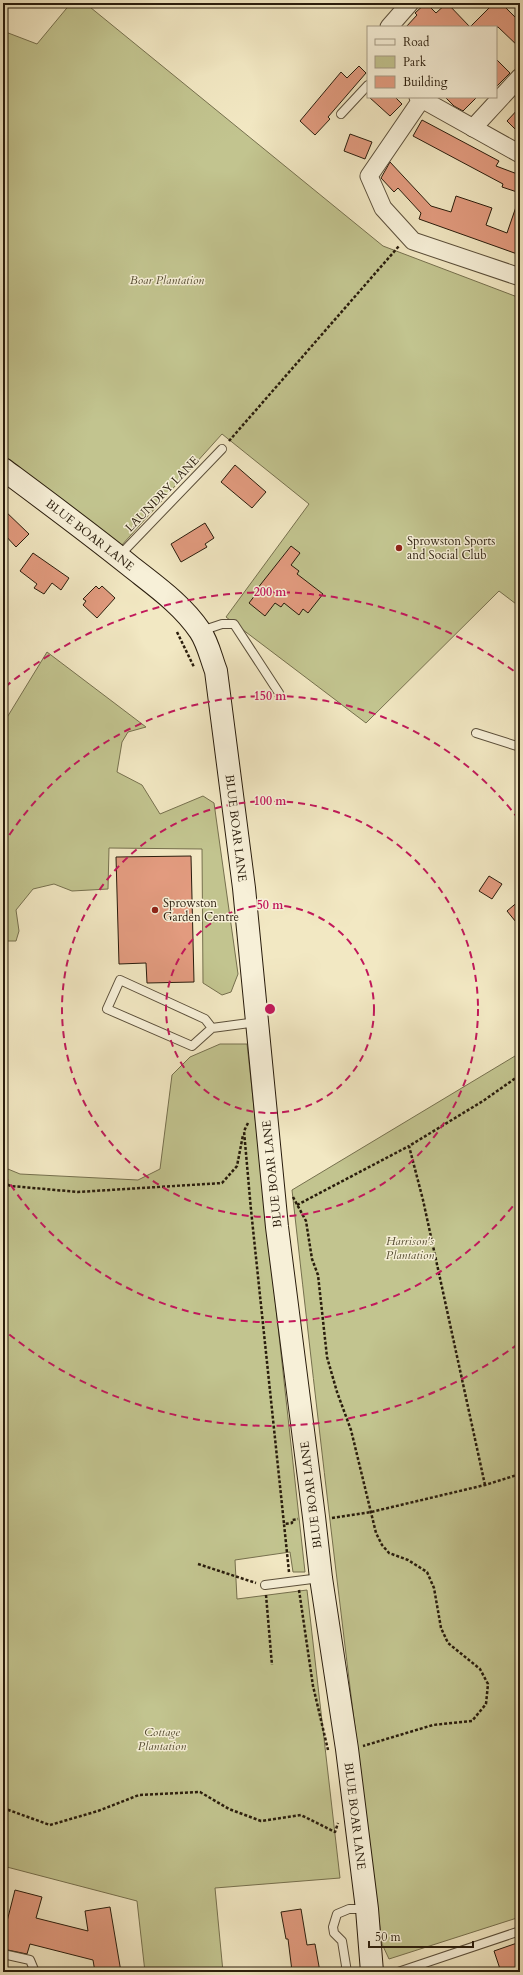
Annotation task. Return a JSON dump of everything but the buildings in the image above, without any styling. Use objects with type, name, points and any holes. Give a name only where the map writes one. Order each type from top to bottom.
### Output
[{"type":"street","points":[[391,26],[410,3]]},
{"type":"street","points":[[473,128],[518,74]]},
{"type":"street","points":[[520,154],[419,99],[369,176],[383,208],[413,241],[520,277]]},
{"type":"street","name":"BLUE BOAR LANE","points":[[3,469],[167,595],[200,632],[209,650],[216,671],[244,888],[275,1207],[314,1517],[320,1578],[347,1749],[367,1909],[372,1972]]},
{"type":"lane","points":[[341,114],[367,86]]},
{"type":"lane","name":"LAUNDRY LANE","points":[[118,556],[222,449]]},
{"type":"lane","points":[[200,632],[222,624],[234,624],[279,692]]},
{"type":"lane","points":[[476,733],[520,747]]},
{"type":"lane","points":[[212,1028],[205,1019],[120,980],[107,1009],[192,1046],[212,1028],[258,1022]]},
{"type":"lane","points":[[265,1585],[320,1578]]},
{"type":"lane","points":[[347,1972],[342,1941],[334,1934],[333,1927],[337,1914],[349,1909],[367,1909]]},
{"type":"lane","points":[[398,1972],[520,1931]]},
{"type":"lane","points":[[3,1954],[30,1960],[35,1972]]},
{"type":"path","points":[[222,449],[408,236]]},
{"type":"path","points":[[173,627],[178,633],[198,674]]},
{"type":"path","points":[[250,1210],[298,1205],[409,1146],[483,1101],[520,1075]]},
{"type":"path","points":[[3,1183],[10,1186],[78,1192],[222,1183],[237,1166],[244,1130],[252,1117]]},
{"type":"path","points":[[244,1130],[250,1210],[290,1582]]},
{"type":"path","points":[[409,1146],[423,1200],[485,1484]]},
{"type":"path","points":[[312,1259],[318,1275],[327,1357],[337,1392],[351,1430],[376,1533],[382,1545],[389,1552],[408,1560],[427,1572],[434,1588],[441,1628],[448,1643],[480,1668],[488,1684],[486,1704],[472,1721],[433,1725],[361,1746]]},
{"type":"path","points":[[346,1515],[371,1512],[520,1474]]},
{"type":"path","points":[[284,1524],[292,1523],[292,1520],[314,1517]]},
{"type":"path","points":[[198,1564],[265,1585],[272,1665]]},
{"type":"path","points":[[298,1581],[310,1672],[329,1756]]},
{"type":"path","points":[[3,1808],[50,1825],[98,1811],[139,1795],[200,1792],[229,1809],[261,1821],[301,1815],[335,1832],[338,1820]]},
{"type":"green space","name":"Boar Plantation","points":[[71,3],[85,3],[383,246],[520,298],[520,607],[499,591],[366,723],[226,617],[309,504],[222,434],[121,546],[3,463],[3,31],[37,44]]},
{"type":"green space","points":[[47,652],[146,727],[128,732],[122,742],[117,772],[142,785],[160,814],[203,796],[214,803],[238,974],[231,992],[222,995],[203,983],[202,849],[109,848],[108,889],[72,891],[54,884],[33,889],[16,910],[19,931],[16,941],[3,941],[3,724]]},
{"type":"green space","name":"Cottage Plantation","points":[[220,1044],[247,1044],[305,1572],[293,1572],[290,1552],[235,1560],[237,1599],[307,1590],[340,1878],[215,1888],[223,1972],[145,1972],[137,1901],[3,1866],[3,1167],[20,1174],[138,1180],[160,1169],[172,1075],[190,1057]]},
{"type":"green space","name":"Harrison's Plantation","points":[[520,1053],[520,1917],[389,1959],[382,1944],[370,1850],[313,1378],[292,1190]]},
{"type":"place","name":"Sprowston Sports and Social Club","points":[[399,548]]},
{"type":"place","name":"Sprowston Garden Centre","points":[[155,910]]}]
